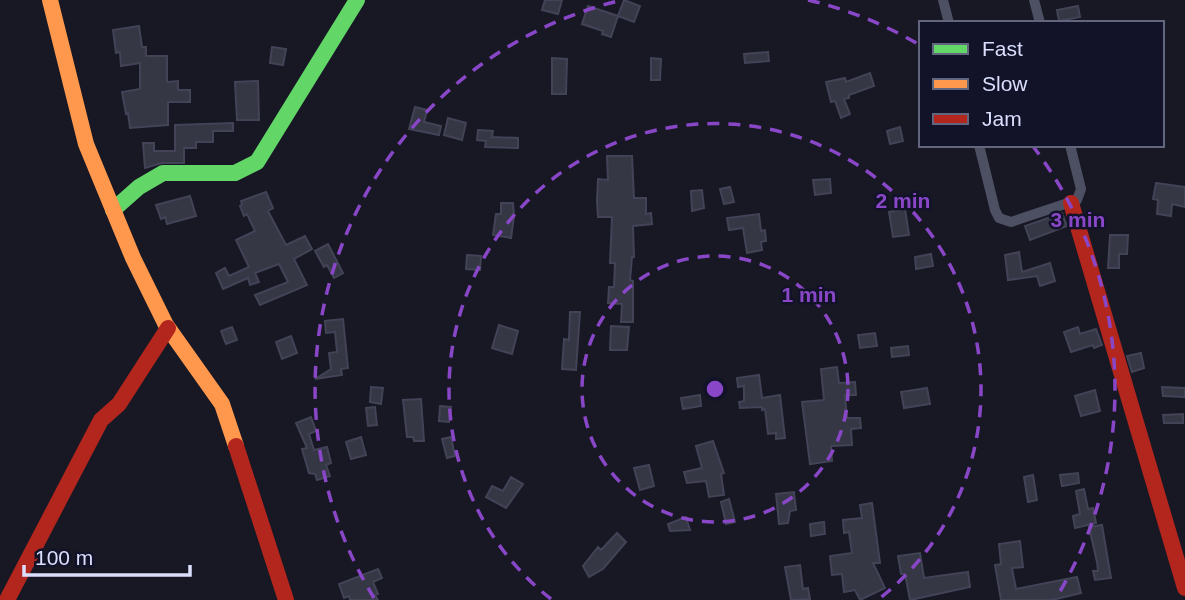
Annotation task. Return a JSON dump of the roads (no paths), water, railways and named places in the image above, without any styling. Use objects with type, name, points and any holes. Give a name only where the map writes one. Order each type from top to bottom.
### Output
[{"type":"street","points":[[50,0],[86,144],[133,258],[168,328],[222,404],[286,600]]},
{"type":"street","points":[[113,210],[139,187],[163,173],[235,173],[257,162],[356,0]]},
{"type":"street","points":[[943,0],[948,21]]},
{"type":"street","points":[[1034,0],[1039,21]]},
{"type":"street","points":[[979,147],[995,211],[999,218],[1011,222],[1077,200],[1081,189],[1070,147]]},
{"type":"street","points":[[1071,203],[1185,589]]},
{"type":"street","points":[[7,600],[101,420],[119,404],[168,328]]}]
